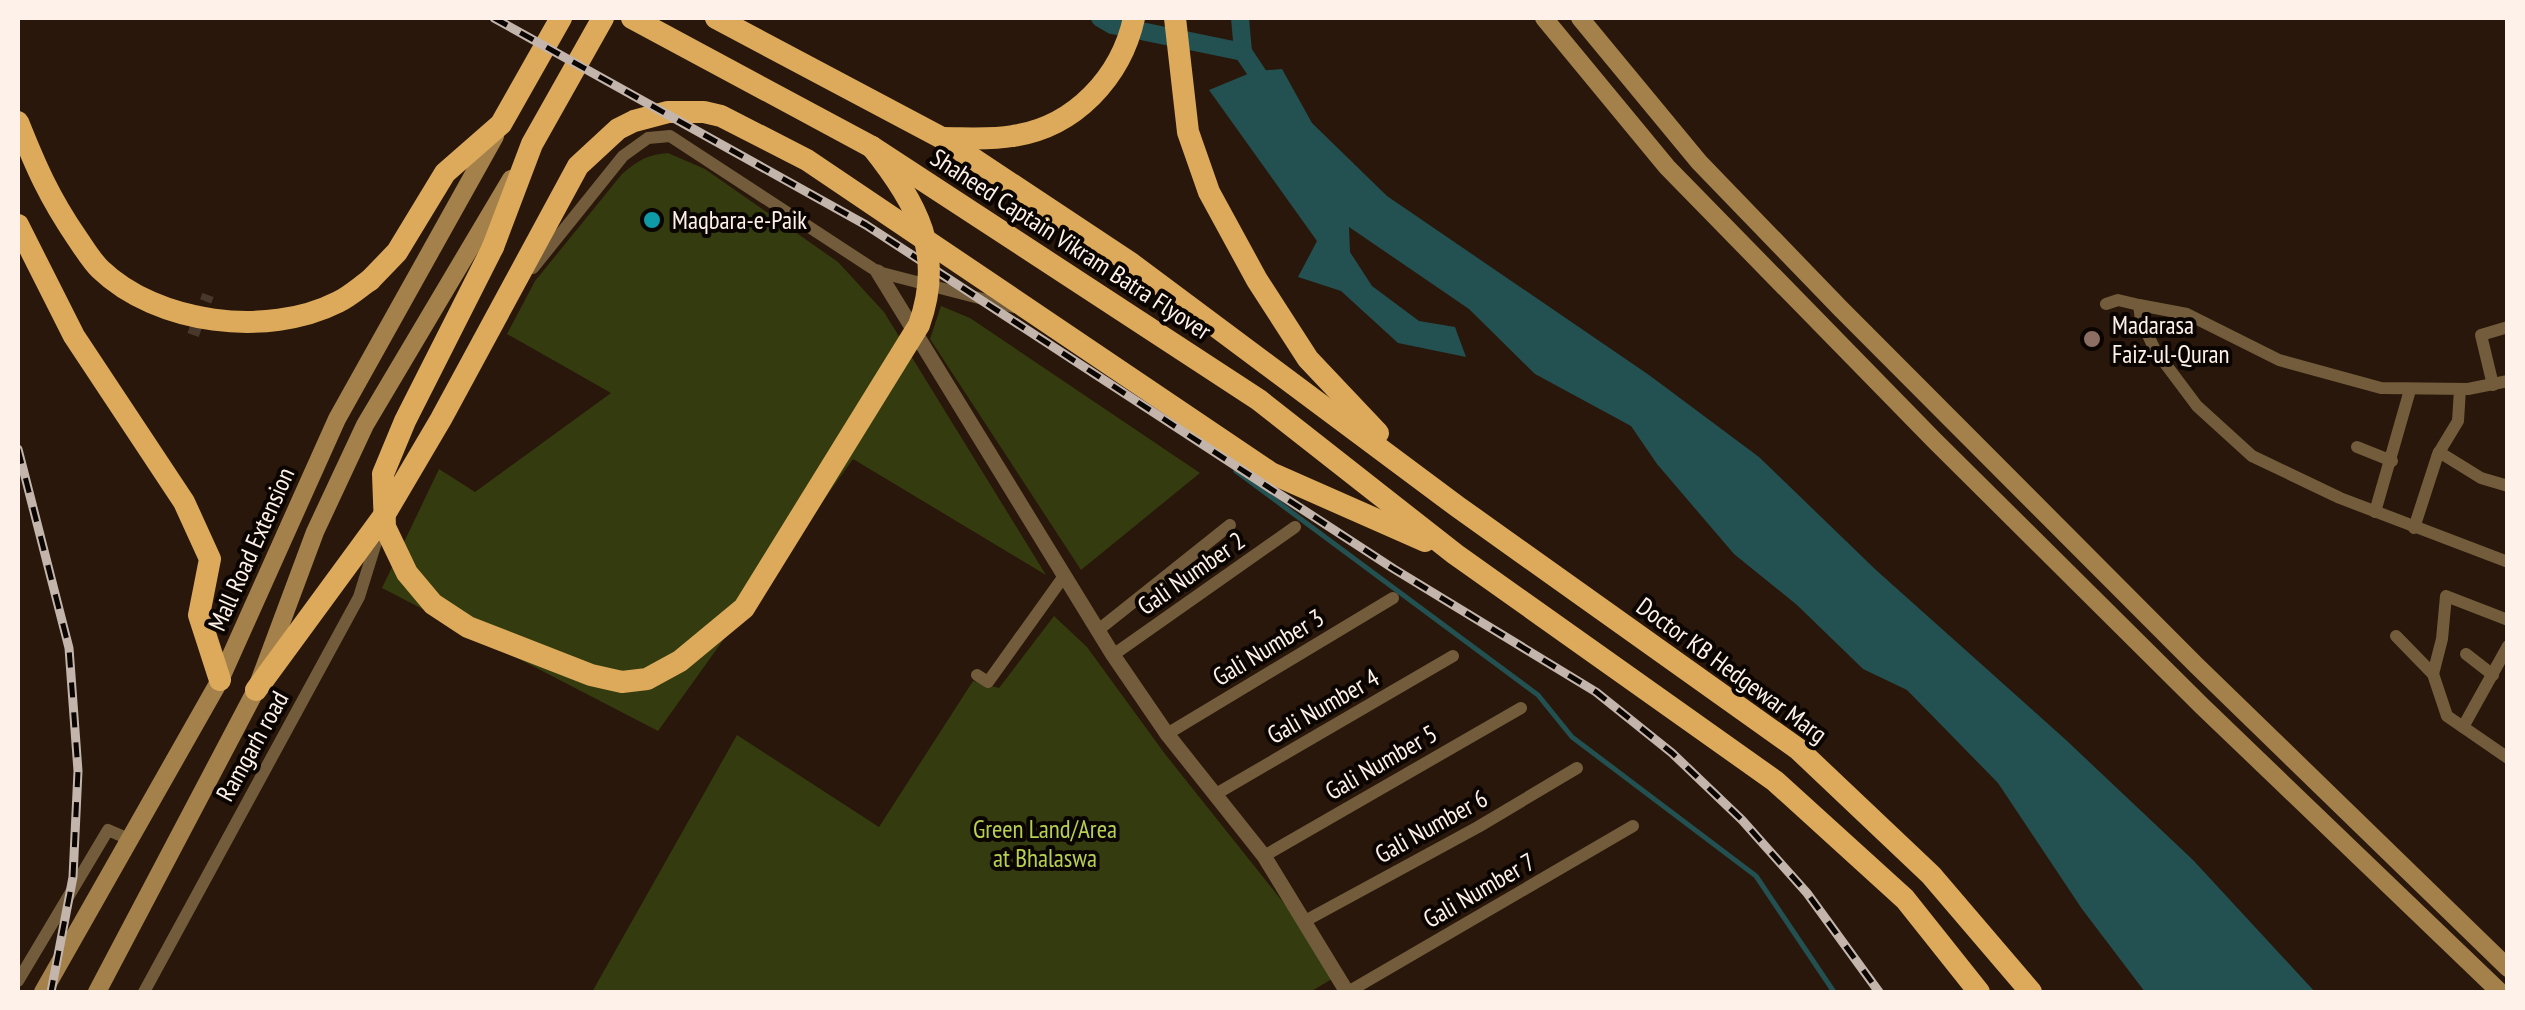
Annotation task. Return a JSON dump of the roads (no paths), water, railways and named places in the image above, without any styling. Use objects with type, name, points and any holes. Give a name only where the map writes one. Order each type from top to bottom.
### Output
[{"type":"highway","points":[[18,122],[48,196],[98,268],[142,300],[177,314],[248,323],[297,315],[338,302],[370,280],[397,252],[445,172],[501,124],[561,18]]},
{"type":"highway","points":[[604,18],[532,144],[493,247],[405,420],[382,474],[385,528],[407,574],[433,604],[468,627],[592,675],[622,682],[647,679],[680,661],[744,608],[919,326],[930,286],[926,237],[905,190],[872,147]]},
{"type":"highway","name":"Shaheed Captain Vikram Batra Flyover","points":[[632,18],[872,147],[1259,400],[1455,554]]},
{"type":"highway","name":"Shaheed Captain Vikram Batra Flyover","points":[[716,18],[942,138],[1132,264],[1458,506]]},
{"type":"highway","points":[[942,138],[1016,136],[1066,117],[1105,82],[1120,59],[1134,18]]},
{"type":"highway","points":[[1175,18],[1188,132],[1209,192],[1256,280],[1308,359],[1395,452],[1458,506]]},
{"type":"highway","points":[[256,690],[384,514],[441,418],[542,226],[590,152],[634,121],[686,111],[704,112],[738,122],[807,160],[1270,473],[1455,554],[1775,782],[1905,899],[1979,992]]},
{"type":"highway","points":[[18,225],[74,336],[184,502],[210,559],[199,615],[220,680]]},
{"type":"highway","name":"Doctor KB Hedgewar Marg","points":[[1458,506],[1798,749],[1931,875],[2031,992]]},
{"type":"main road","points":[[1544,18],[1667,166],[1934,440],[2188,692],[2500,992]]},
{"type":"main road","points":[[1580,18],[1699,162],[1855,323],[2182,651],[2508,968]]},
{"type":"main road","name":"Mall Road Extension","points":[[43,992],[220,680],[336,420],[501,124]]},
{"type":"main road","name":"Mall Road Extension","points":[[98,992],[256,690],[315,532],[364,426],[532,144]]},
{"type":"street","points":[[498,310],[623,156],[648,138],[670,136],[878,272],[1036,313]]},
{"type":"street","points":[[878,272],[1097,631],[1167,734],[1264,856],[1348,992]]},
{"type":"street","points":[[2106,304],[2118,300],[2187,314],[2279,360],[2344,380],[2410,390],[2460,389],[2508,381]]},
{"type":"street","points":[[2139,305],[2141,320],[2155,350],[2197,406],[2232,441],[2286,475],[2414,528],[2506,559]]},
{"type":"street","points":[[2492,385],[2482,336],[2508,327]]},
{"type":"street","points":[[2414,528],[2439,452],[2458,421],[2460,389]]},
{"type":"street","points":[[2375,512],[2410,390]]},
{"type":"street","points":[[2357,447],[2392,461]]},
{"type":"street","points":[[2439,452],[2481,478],[2508,486]]},
{"type":"street","name":"Ramgarh road","points":[[144,992],[359,597],[384,514]]},
{"type":"street","points":[[1097,631],[1230,525]]},
{"type":"street","name":"Gali Number 2","points":[[1113,655],[1294,526]]},
{"type":"street","points":[[977,675],[988,682],[1064,576]]},
{"type":"street","points":[[2433,674],[2442,639],[2446,596],[2508,620]]},
{"type":"street","name":"Gali Number 3","points":[[1167,734],[1393,598]]},
{"type":"street","points":[[2396,636],[2433,674],[2447,716],[2508,758]]},
{"type":"street","points":[[2463,727],[2508,646]]},
{"type":"street","points":[[2466,654],[2493,675]]},
{"type":"street","name":"Gali Number 4","points":[[1216,794],[1453,656]]},
{"type":"street","name":"Gali Number 5","points":[[1264,856],[1522,708]]},
{"type":"street","name":"Gali Number 6","points":[[1305,920],[1578,768]]},
{"type":"street","name":"Gali Number 7","points":[[1348,992],[1633,826]]},
{"type":"street","points":[[18,981],[108,830],[131,840]]},
{"type":"water","points":[[1282,69],[1312,123],[1387,196],[1649,375],[1759,457],[1876,570],[2193,860],[2315,992],[2145,992],[2082,909],[1998,783],[1907,690],[1863,669],[1797,605],[1734,554],[1657,464],[1631,426],[1535,374],[1469,309],[1349,227],[1350,252],[1372,286],[1419,321],[1455,327],[1466,357],[1398,343],[1341,291],[1298,277],[1317,241],[1209,90],[1255,71]]},
{"type":"waterway","points":[[1100,18],[1112,25],[1243,52],[1269,91]]},
{"type":"waterway","points":[[1240,18],[1243,52]]},
{"type":"waterway","points":[[1236,471],[1538,695],[1572,737],[1756,876],[1834,992]]},
{"type":"tunnel","points":[[193,335],[208,295]]},
{"type":"railway","points":[[494,18],[866,225],[1394,569],[1596,692],[1672,753],[1742,820],[1807,893],[1879,992]]},
{"type":"railway","points":[[18,449],[69,648],[78,771],[73,877],[51,992]]},
{"type":"place","name":"Maqbara-e-Paik","points":[[652,220]]},
{"type":"place","name":"Madarasa Faiz-ul-Quran","points":[[2092,339]]},
{"type":"park label","name":"Green Land/Area at Bhalaswa","points":[[1045,844]]}]
